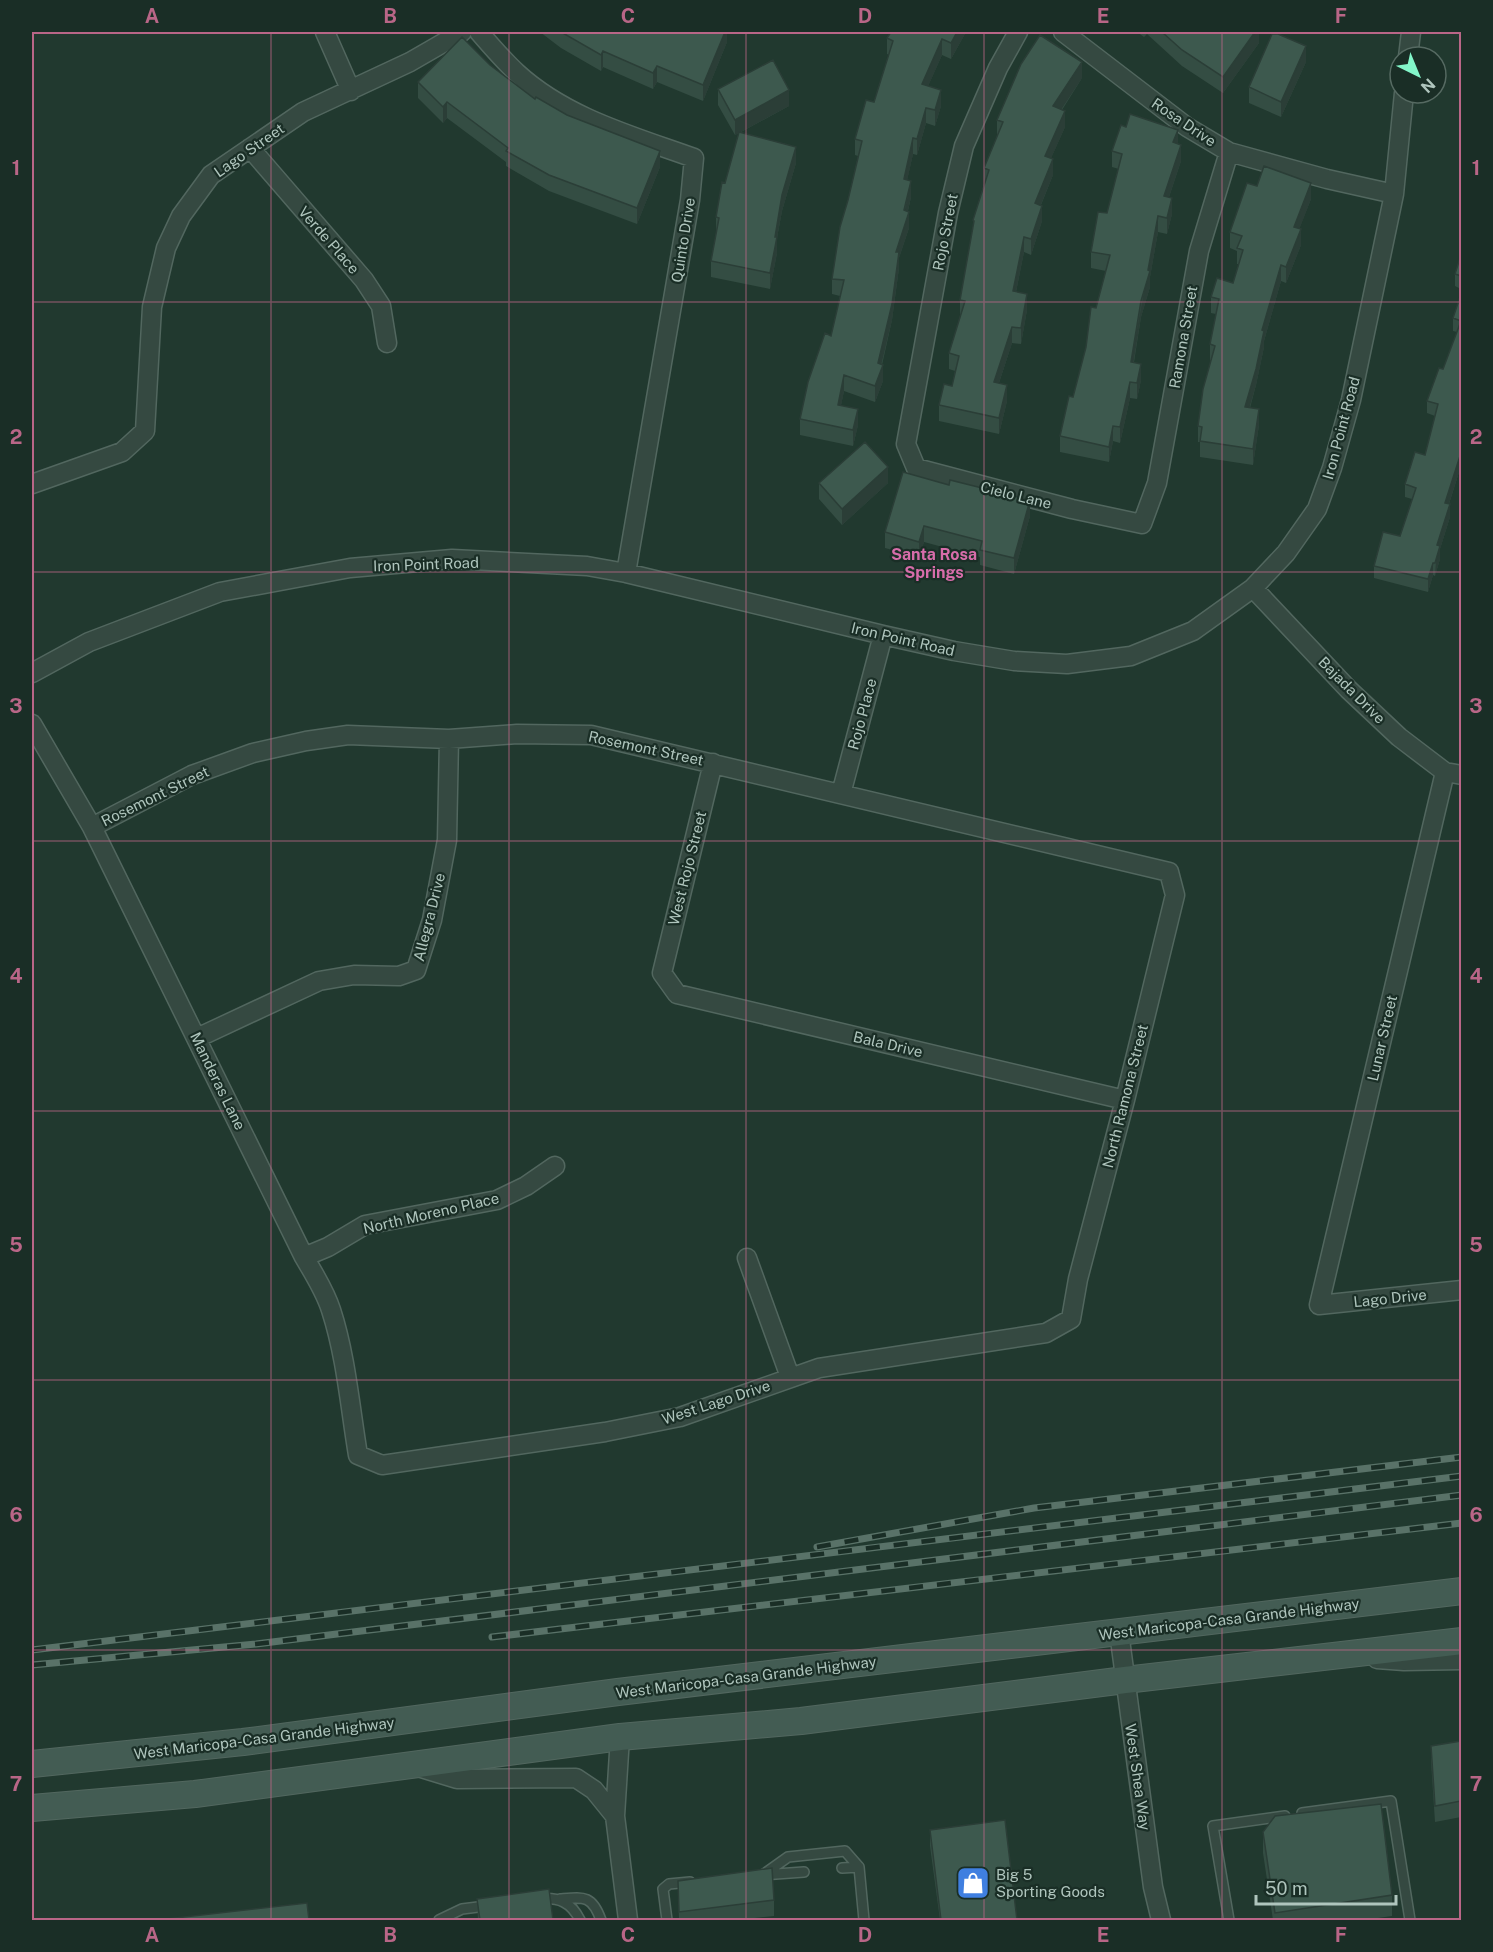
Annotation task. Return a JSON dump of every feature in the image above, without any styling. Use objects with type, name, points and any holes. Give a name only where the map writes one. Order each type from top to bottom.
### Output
[{"type":"main road","name":"West Maricopa-Casa Grande Highway","points":[[32,1764],[243,1742],[618,1692],[1461,1591]]},
{"type":"main road","points":[[32,1808],[195,1794],[621,1737],[801,1721],[1461,1641]]},
{"type":"street","points":[[325,32],[351,91]]},
{"type":"street","name":"Lago Street","points":[[32,484],[122,452],[145,431],[152,308],[166,248],[181,216],[211,175],[303,112],[410,62],[462,32]]},
{"type":"street","name":"Quinto Drive","points":[[479,32],[518,74],[554,99],[604,126],[694,158],[690,200],[626,573]]},
{"type":"street","name":"Rojo Street","points":[[906,444],[948,213],[964,146],[998,68],[1018,32]]},
{"type":"street","name":"Rosa Drive","points":[[1063,32],[1187,128],[1229,152],[1327,179],[1394,194]]},
{"type":"street","name":"Iron Point Road","points":[[32,673],[90,642],[220,592],[350,568],[452,560],[587,566],[626,573],[883,635],[954,651],[1014,661],[1066,664],[1120,658],[1131,656],[1192,632],[1253,588],[1286,553],[1317,509],[1332,468],[1351,400],[1394,194],[1403,105]]},
{"type":"street","name":"Verde Place","points":[[250,148],[363,280],[381,306],[387,343]]},
{"type":"street","name":"Ramona Street","points":[[1142,524],[1157,483],[1199,251],[1229,152]]},
{"type":"street","name":"Cielo Lane","points":[[906,444],[916,468],[1072,509],[1142,524]]},
{"type":"street","name":"Bajada Drive","points":[[1253,588],[1349,690],[1400,737],[1453,773]]},
{"type":"street","name":"Rojo Place","points":[[841,794],[883,635]]},
{"type":"street","name":"Manderas Lane","points":[[32,724],[92,827],[331,1308],[341,1347],[358,1455]]},
{"type":"street","name":"Rosemont Street","points":[[92,827],[192,775],[253,753],[306,741],[348,735],[449,739],[516,734],[591,735],[1169,872]]},
{"type":"street","name":"Allegra Drive","points":[[197,1038],[319,981],[354,975],[399,976],[416,970],[432,920],[447,840],[449,739]]},
{"type":"street","name":"West Rojo Street","points":[[662,973],[713,763]]},
{"type":"street","name":"Lunar Street","points":[[1319,1305],[1453,773]]},
{"type":"street","name":"North Ramona Street","points":[[1071,1319],[1078,1279],[1175,895],[1169,872]]},
{"type":"street","name":"Bala Drive","points":[[662,973],[678,994],[1125,1100]]},
{"type":"street","name":"North Moreno Place","points":[[304,1257],[365,1225],[496,1200],[526,1186],[555,1166]]},
{"type":"street","points":[[747,1258],[790,1377]]},
{"type":"street","name":"Lago Drive","points":[[1319,1305],[1461,1290]]},
{"type":"street","name":"West Lago Drive","points":[[358,1455],[382,1465],[605,1432],[680,1417],[819,1368],[1046,1333],[1071,1319]]},
{"type":"street","name":"West Shea Way","points":[[1119,1632],[1153,1887],[1161,1920]]},
{"type":"street","points":[[1342,1655],[1404,1661],[1461,1660]]},
{"type":"street","points":[[621,1737],[615,1816],[628,1920]]},
{"type":"street","points":[[413,1765],[457,1779],[576,1778],[594,1790],[615,1816]]},
{"type":"lane","points":[[1229,1920],[1214,1826],[1391,1801],[1410,1920]]},
{"type":"lane","points":[[762,1875],[788,1857],[845,1851],[859,1867],[864,1920]]},
{"type":"lane","points":[[842,1868],[859,1867]]},
{"type":"lane","points":[[751,1876],[804,1872]]},
{"type":"lane","points":[[667,1920],[663,1889],[669,1884],[704,1880]]},
{"type":"lane","points":[[525,1901],[580,1897],[588,1899],[596,1907],[601,1920]]},
{"type":"lane","points":[[559,1899],[568,1903],[580,1920]]},
{"type":"lane","points":[[440,1920],[462,1909],[494,1905]]},
{"type":"building","points":[[561,32],[725,32],[703,85],[657,66],[653,73],[603,51],[601,55]]},
{"type":"building","points":[[891,32],[957,32],[951,43],[942,39],[922,84],[941,90],[935,110],[926,108],[917,139],[913,138],[904,179],[911,181],[904,210],[909,212],[896,252],[899,252],[892,304],[878,363],[883,365],[875,386],[844,375],[838,405],[858,409],[853,430],[800,419],[808,382],[825,333],[831,336],[844,280],[832,279],[840,227],[862,141],[855,139],[866,100],[874,102],[893,41],[887,38]]},
{"type":"building","points":[[1162,32],[1255,32],[1223,77],[1182,50]]},
{"type":"building","points":[[1272,34],[1278,34],[1306,46],[1281,102],[1249,87]]},
{"type":"building","points":[[1040,35],[1082,62],[1053,106],[1065,111],[1045,156],[1053,159],[1035,203],[1042,206],[1031,239],[1024,237],[1013,291],[1027,294],[1021,328],[1012,327],[994,382],[1007,385],[999,418],[939,405],[944,384],[952,386],[959,356],[949,353],[965,301],[960,300],[973,220],[989,170],[984,168],[1003,122],[997,120],[1021,64]]},
{"type":"building","points":[[462,37],[490,65],[535,99],[536,97],[567,115],[660,151],[637,208],[549,175],[506,151],[508,148],[447,102],[443,107],[418,82]]},
{"type":"building","points":[[773,60],[789,90],[735,120],[718,89]]},
{"type":"building","points":[[1130,114],[1178,130],[1173,142],[1181,145],[1164,196],[1172,198],[1167,218],[1158,216],[1148,270],[1150,271],[1141,301],[1131,362],[1141,364],[1137,383],[1130,382],[1120,427],[1113,426],[1109,447],[1060,436],[1069,396],[1073,397],[1086,347],[1091,307],[1096,308],[1110,255],[1091,252],[1098,212],[1107,213],[1122,154],[1112,151],[1121,125],[1126,127]]},
{"type":"building","points":[[739,132],[796,147],[782,195],[770,273],[711,261],[719,218],[716,217],[722,182],[725,183]]},
{"type":"building","points":[[1264,166],[1311,183],[1294,227],[1301,229],[1286,267],[1281,265],[1262,330],[1264,331],[1256,369],[1245,407],[1259,409],[1253,449],[1200,441],[1202,427],[1198,426],[1203,389],[1215,346],[1210,344],[1219,299],[1211,297],[1217,278],[1233,283],[1243,250],[1237,248],[1242,236],[1230,232],[1247,183],[1257,186]]},
{"type":"building","points":[[1461,255],[1461,276],[1455,274]]},
{"type":"building","points":[[1461,294],[1461,321],[1453,318]]},
{"type":"building","points":[[1461,321],[1461,456],[1445,503],[1450,504],[1437,545],[1440,546],[1428,579],[1374,566],[1383,532],[1400,536],[1416,488],[1405,484],[1415,452],[1425,455],[1438,404],[1427,401],[1439,368],[1443,369]]},
{"type":"building","points":[[865,442],[888,467],[842,509],[819,483]]},
{"type":"building","points":[[903,472],[949,485],[950,480],[1030,500],[1014,558],[980,550],[982,541],[924,526],[919,542],[885,532]]},
{"type":"building","points":[[1461,1741],[1461,1801],[1435,1806],[1431,1746]]},
{"type":"building","points":[[1381,1804],[1392,1895],[1275,1913],[1263,1832],[1275,1816]]},
{"type":"building","name":"Big 5 Sporting Goods","points":[[1005,1820],[1017,1920],[941,1920],[930,1830]]},
{"type":"building","points":[[772,1868],[774,1900],[679,1912],[678,1881]]},
{"type":"building","points":[[549,1889],[553,1920],[480,1920],[477,1899]]},
{"type":"building","points":[[307,1903],[309,1920],[158,1920]]},
{"type":"railway","points":[[817,1547],[1034,1508],[1462,1457]]},
{"type":"railway","points":[[32,1650],[1462,1476]]},
{"type":"railway","points":[[32,1665],[256,1644],[1462,1495]]},
{"type":"railway","points":[[492,1637],[1462,1523]]},
{"type":"place","name":"Big 5 Sporting Goods","points":[[973,1883]]},
{"type":"district","name":"Santa Rosa Springs","points":[[934,563]]}]
